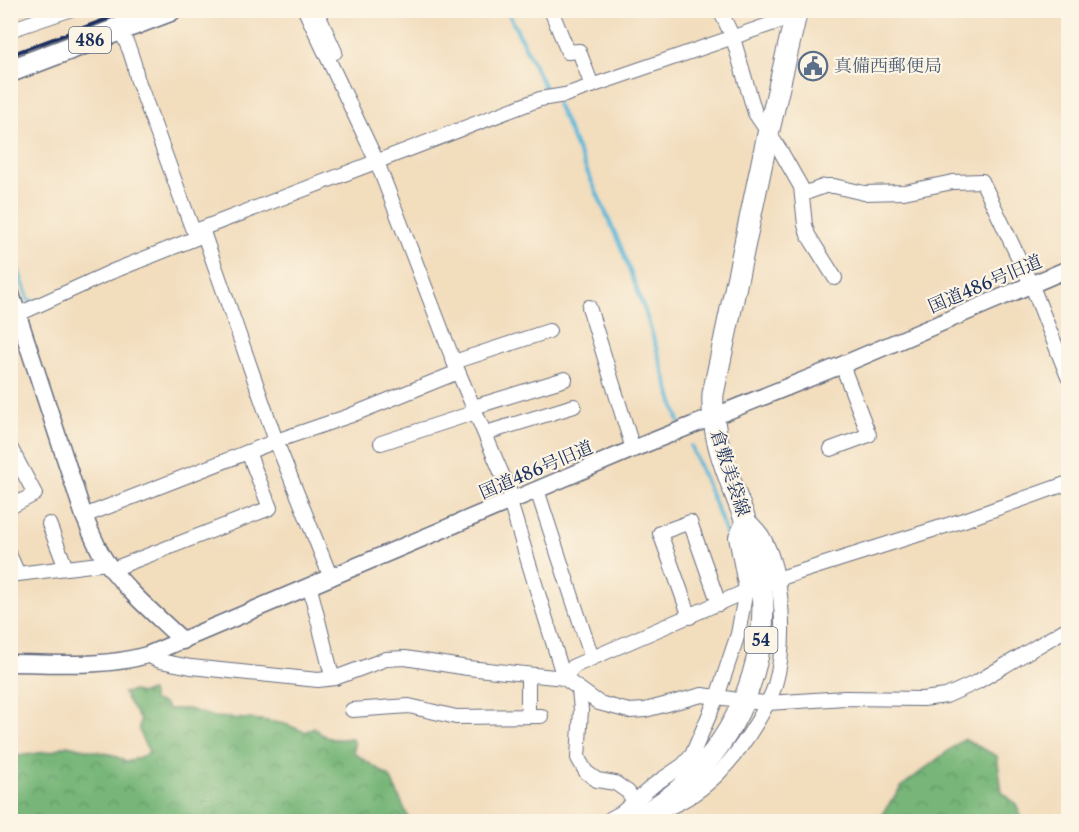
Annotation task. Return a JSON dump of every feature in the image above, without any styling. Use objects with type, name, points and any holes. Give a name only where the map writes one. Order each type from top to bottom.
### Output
[{"type":"highway","name":"486","points":[[10,71],[116,20],[170,10]]},
{"type":"main road","name":"倉敷美袋線","points":[[633,815],[680,789],[714,753],[739,713],[749,689],[760,645],[763,602],[758,561],[745,517],[718,445],[712,417],[715,376],[796,16]]},
{"type":"street","points":[[10,30],[69,10]]},
{"type":"street","points":[[305,10],[376,159],[456,367],[486,433],[512,501],[564,678]]},
{"type":"street","points":[[316,10],[334,50],[338,78]]},
{"type":"street","points":[[551,10],[568,52],[579,51],[592,86]]},
{"type":"street","points":[[720,10],[733,38],[751,104],[780,150],[803,194],[808,235],[835,278]]},
{"type":"street","points":[[197,229],[376,159],[540,99],[565,95],[796,16]]},
{"type":"street","points":[[116,20],[126,39],[137,78],[331,578]]},
{"type":"street","points":[[803,194],[825,186],[864,193],[904,192],[953,182],[982,181],[1032,286],[1068,376]]},
{"type":"street","points":[[14,316],[111,272],[196,238],[197,229]]},
{"type":"street","name":"国道486号旧道","points":[[10,663],[112,662],[147,655],[310,588],[633,449],[842,365],[1068,269]]},
{"type":"street","points":[[10,291],[14,316],[84,516],[110,566],[123,583],[183,641]]},
{"type":"street","points":[[589,307],[633,449]]},
{"type":"street","points":[[84,516],[276,441],[349,416],[456,367],[549,331]]},
{"type":"street","points":[[831,449],[869,435],[842,365]]},
{"type":"street","points":[[381,443],[565,379]]},
{"type":"street","points":[[486,433],[574,406]]},
{"type":"street","points":[[10,447],[34,494],[10,507]]},
{"type":"street","points":[[10,556],[18,574],[66,568],[110,566],[270,508],[248,452]]},
{"type":"street","points":[[773,581],[967,519],[1068,483]]},
{"type":"street","points":[[537,490],[592,658]]},
{"type":"street","points":[[611,822],[610,819],[633,815],[692,796],[723,771],[742,747],[768,703],[775,685],[782,650],[782,609],[763,536],[745,517],[736,537],[749,590],[738,634],[717,697],[692,755],[655,784],[633,815]]},
{"type":"street","points":[[690,617],[660,533],[690,522],[719,604]]},
{"type":"street","points":[[49,524],[66,568]]},
{"type":"street","points":[[310,588],[331,672],[335,678]]},
{"type":"street","points":[[564,678],[574,666],[749,590]]},
{"type":"street","points":[[753,702],[845,698],[923,699],[945,696],[977,682],[1068,628]]},
{"type":"street","points":[[147,655],[160,662],[191,667],[318,680],[335,678],[386,659],[405,658],[564,678],[599,703],[629,711],[645,710],[702,695],[732,699]]},
{"type":"street","points":[[352,710],[409,706],[456,717],[535,716],[528,675]]},
{"type":"street","points":[[579,690],[581,710],[578,758],[586,772],[597,780],[615,783],[628,792],[633,815]]},
{"type":"green space","points":[[134,691],[139,694],[151,691],[153,701],[164,704],[168,709],[188,709],[214,717],[262,720],[285,724],[305,732],[314,727],[322,735],[331,738],[351,738],[354,743],[354,753],[390,777],[410,821],[11,821],[11,757],[53,751],[67,745],[113,755],[127,762],[150,753],[142,739],[139,729],[140,720],[123,693]]},
{"type":"green space","points":[[964,739],[997,756],[1002,792],[1016,804],[1023,821],[877,821],[902,786]]},
{"type":"waterway","points":[[507,10],[548,94]]},
{"type":"waterway","points":[[557,104],[621,247],[645,311],[679,422]]},
{"type":"waterway","points":[[10,247],[29,301],[34,301]]},
{"type":"waterway","points":[[691,446],[723,524],[733,555]]},
{"type":"railway","points":[[10,55],[131,10]]},
{"type":"place","name":"真備西郵便局","points":[[813,66]]}]
